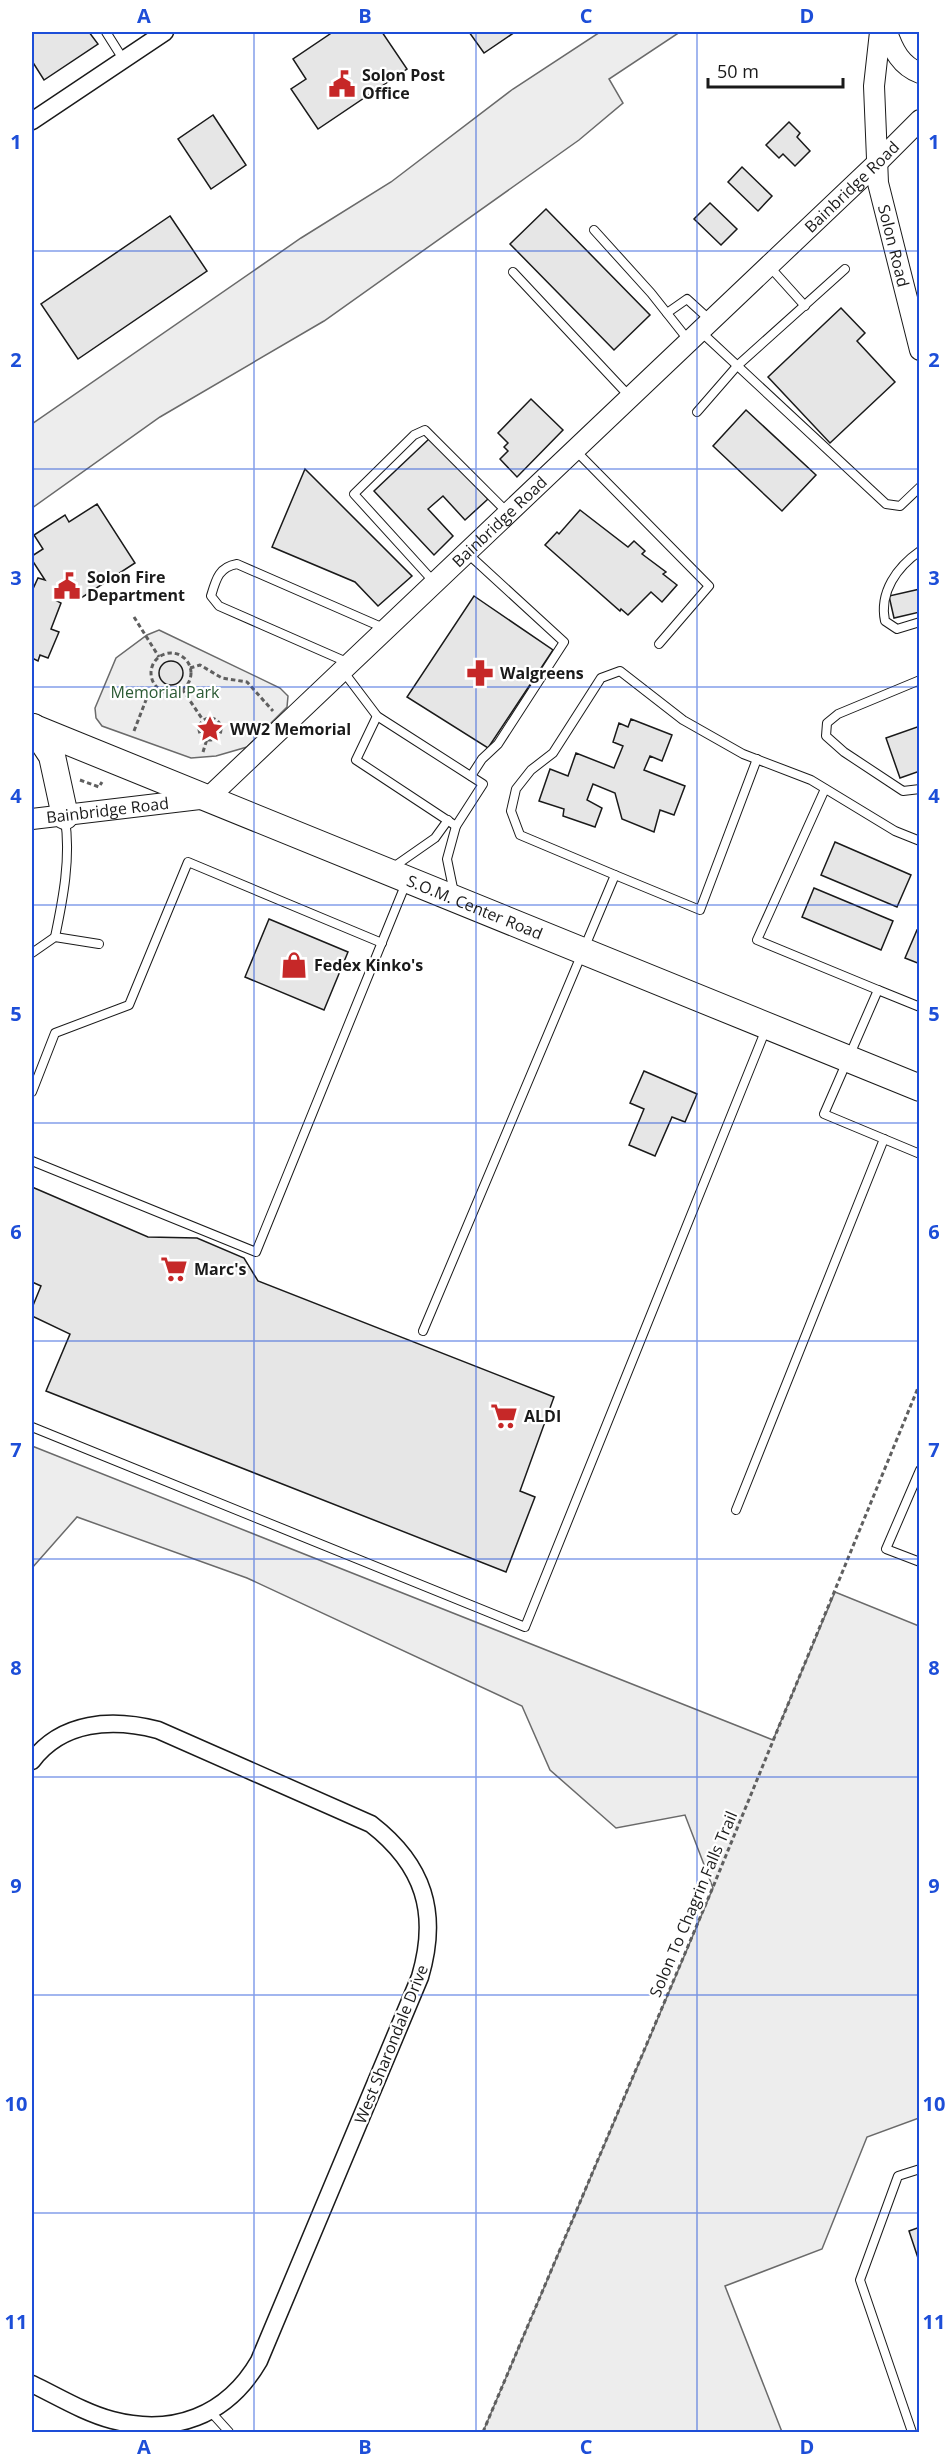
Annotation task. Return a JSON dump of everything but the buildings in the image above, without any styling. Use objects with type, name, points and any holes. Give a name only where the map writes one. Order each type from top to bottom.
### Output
[{"type":"main road","name":"S.O.M. Center Road","points":[[32,727],[920,1088]]},
{"type":"main road","points":[[32,727],[52,756],[65,816]]},
{"type":"street","points":[[32,121],[165,32]]},
{"type":"street","name":"Solon Road","points":[[880,32],[874,86],[878,183],[920,350]]},
{"type":"street","points":[[886,32],[891,46],[906,68],[920,73]]},
{"type":"street","name":"Bainbridge Road","points":[[32,819],[208,798],[920,120]]},
{"type":"street","name":"West Sharondale Drive","points":[[32,1761],[54,1737],[73,1729],[132,1723],[158,1730],[371,1824],[392,1840],[409,1860],[419,1879],[430,1926],[428,1951],[420,1977],[259,2361],[247,2382],[213,2409],[191,2420],[162,2427],[111,2420],[32,2384]]},
{"type":"lane","points":[[106,32],[123,59]]},
{"type":"lane","points":[[594,230],[667,314],[700,331],[886,504],[900,506],[920,487]]},
{"type":"lane","points":[[769,266],[805,306]]},
{"type":"lane","points":[[697,412],[737,366],[845,269]]},
{"type":"lane","points":[[513,272],[631,397]]},
{"type":"lane","points":[[667,314],[687,298],[700,331]]},
{"type":"lane","points":[[435,583],[354,494],[414,435],[425,430],[508,514]]},
{"type":"lane","points":[[575,450],[710,586],[658,644]]},
{"type":"lane","points":[[920,551],[903,562],[889,584],[883,611],[885,621],[897,629],[920,622]]},
{"type":"lane","points":[[467,553],[564,642],[498,744],[482,759],[471,776]]},
{"type":"lane","points":[[386,629],[237,564],[226,566],[217,576],[211,596],[219,606],[346,667],[377,716],[483,784],[456,826],[447,862],[456,899]]},
{"type":"lane","points":[[757,759],[700,910],[520,835],[511,812],[516,789],[531,770],[553,753],[601,678],[620,672],[683,720],[757,759],[811,780],[895,831],[920,841]]},
{"type":"lane","points":[[920,680],[838,714],[827,723],[826,736],[844,752],[903,791],[920,789]]},
{"type":"lane","points":[[377,716],[356,760],[456,826]]},
{"type":"lane","points":[[825,789],[757,940],[920,1007]]},
{"type":"lane","points":[[32,953],[55,937],[63,902],[68,838],[65,816]]},
{"type":"lane","points":[[32,1161],[256,1252],[381,943],[397,875],[429,844],[448,820]]},
{"type":"lane","points":[[32,1092],[55,1033],[129,1005],[188,862],[381,943]]},
{"type":"lane","points":[[423,1331],[615,875]]},
{"type":"lane","points":[[55,937],[99,944]]},
{"type":"lane","points":[[878,990],[824,1114],[920,1154]]},
{"type":"lane","points":[[32,1427],[525,1627],[768,1026]]},
{"type":"lane","points":[[736,1510],[884,1139]]},
{"type":"lane","points":[[920,1470],[886,1549],[920,1562]]},
{"type":"lane","points":[[912,2433],[860,2280],[898,2176],[920,2169]]},
{"type":"lane","points":[[213,2409],[229,2433]]},
{"type":"path","points":[[134,617],[159,657]]},
{"type":"path","points":[[168,654],[181,656],[190,669],[190,679],[182,689],[170,693],[156,686],[151,671],[159,657],[168,654]]},
{"type":"path","points":[[190,669],[200,665],[222,678],[247,682],[274,712]]},
{"type":"path","points":[[134,731],[146,700],[156,686]]},
{"type":"path","points":[[182,689],[203,720]]},
{"type":"path","points":[[213,718],[221,725],[219,736],[207,739],[201,736],[199,729],[203,720],[213,718]]},
{"type":"path","points":[[203,752],[207,739]]},
{"type":"path","points":[[76,778],[99,787],[102,782]]},
{"type":"path","name":"Solon To Chagrin Falls Trail","points":[[483,2433],[713,1887],[920,1383]]},
{"type":"shaded area","points":[[600,32],[680,32],[609,79],[623,103],[579,140],[324,321],[160,417],[32,508],[32,424],[301,238],[391,182],[513,89]]},
{"type":"shaded area","name":"Memorial Park","points":[[159,630],[280,688],[288,696],[287,707],[247,747],[216,756],[191,758],[102,726],[96,718],[95,708],[116,658],[147,635]]},
{"type":"shaded area","points":[[32,1446],[773,1740],[835,1592],[919,1626],[919,2118],[867,2137],[822,2249],[725,2286],[782,2432],[483,2432],[713,1888],[685,1815],[616,1828],[550,1770],[522,1706],[247,1578],[77,1517],[32,1568]]},
{"type":"place","name":"Solon Post Office","points":[[342,84]]},
{"type":"place","name":"Solon Fire Department","points":[[67,586]]},
{"type":"place","name":"Walgreens","points":[[480,673]]},
{"type":"place","name":"WW2 Memorial","points":[[210,729]]},
{"type":"place","name":"Fedex Kinko's","points":[[294,965]]},
{"type":"place","name":"Marc's","points":[[174,1269]]},
{"type":"place","name":"ALDI","points":[[504,1416]]}]
